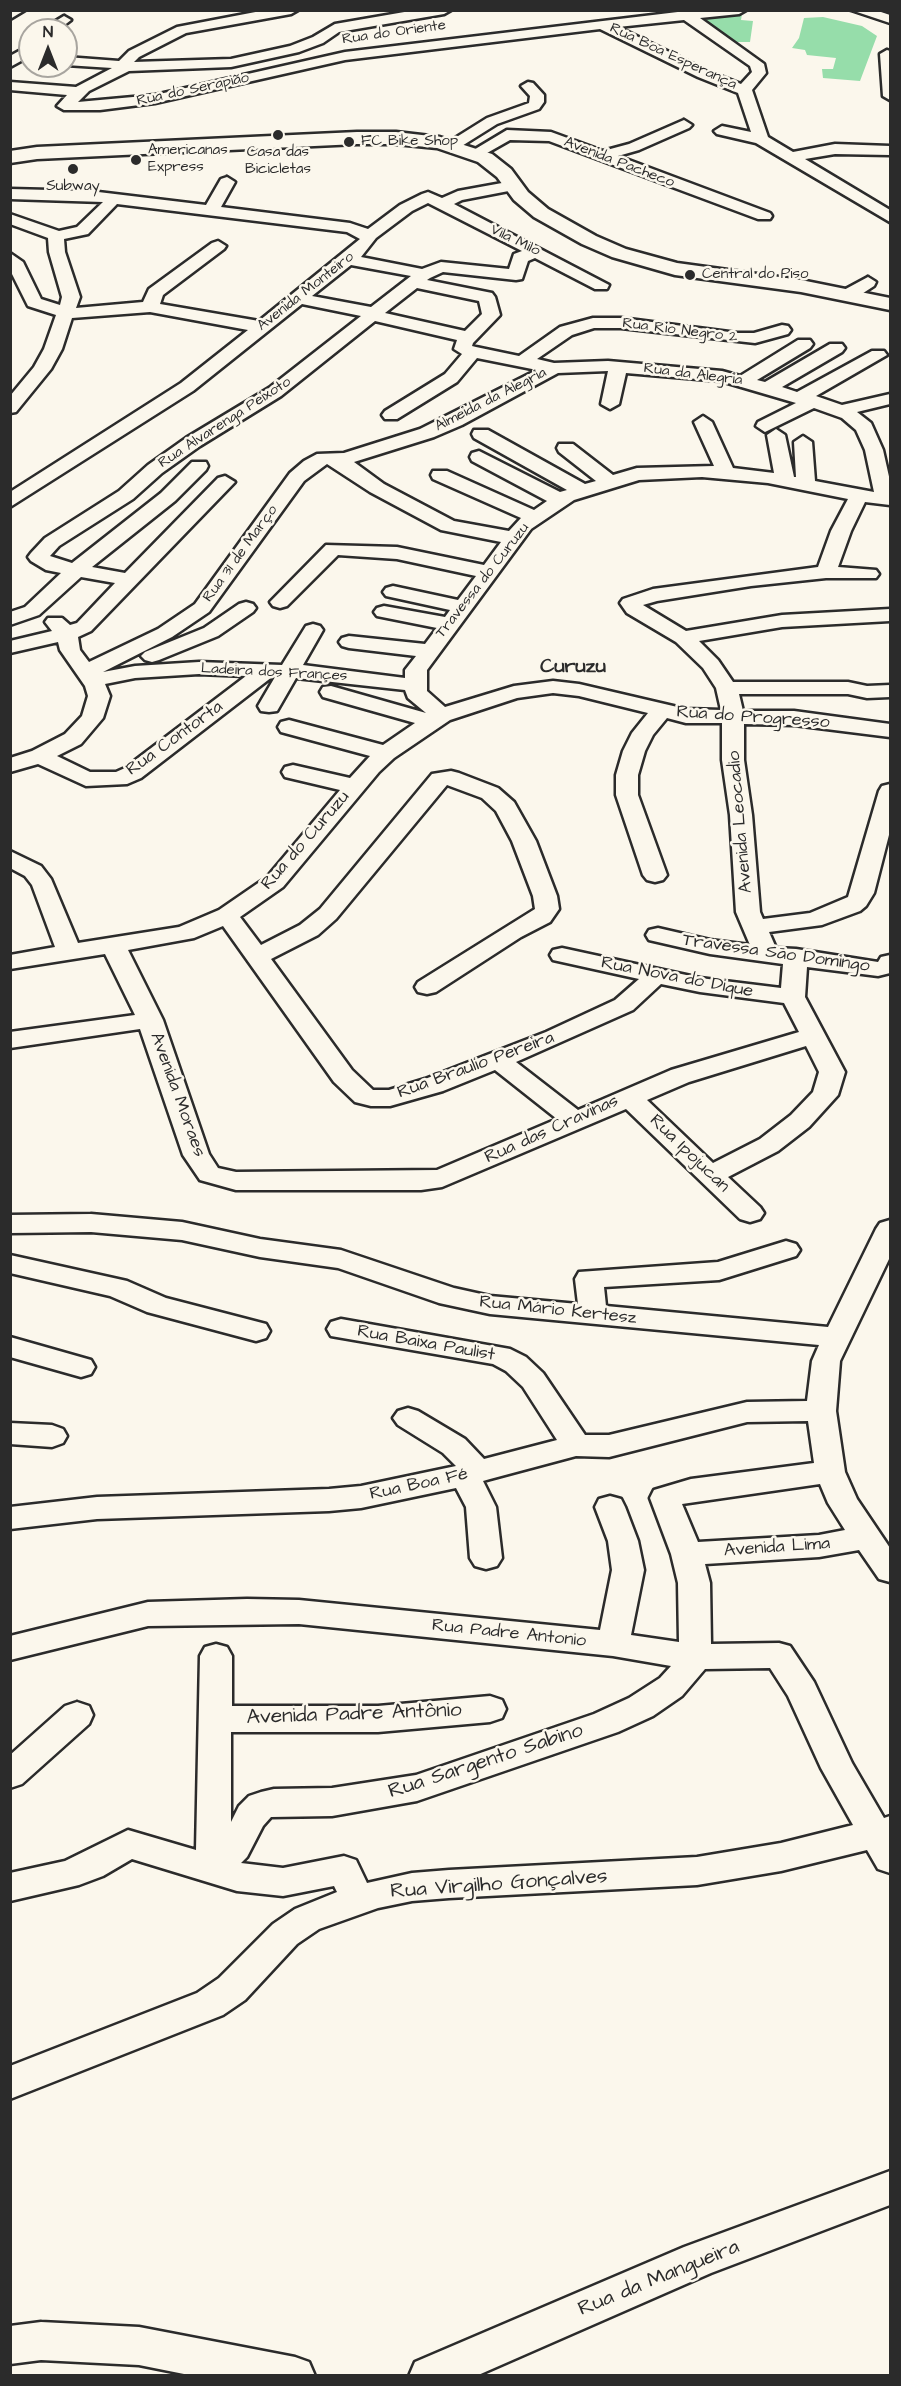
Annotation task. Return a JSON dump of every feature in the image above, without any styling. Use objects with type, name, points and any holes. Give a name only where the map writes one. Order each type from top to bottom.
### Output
[{"type":"main road","points":[[10,157],[79,151],[367,138],[412,140],[452,146],[475,154],[498,168],[531,206],[554,222],[588,240],[638,259],[675,269],[849,295],[891,304]]},
{"type":"main road","points":[[10,148],[79,151]]},
{"type":"street","points":[[126,67],[125,63],[134,54],[182,30],[291,10]]},
{"type":"street","points":[[78,62],[108,63],[126,67],[222,64],[294,49],[316,41],[336,28],[444,10]]},
{"type":"street","name":"Rua do Oriente","points":[[321,60],[602,24],[739,10]]},
{"type":"street","points":[[858,10],[891,19]]},
{"type":"street","name":"Rua Boa Esperança","points":[[686,15],[723,43],[757,64],[759,74],[745,86],[744,90],[761,139]]},
{"type":"street","name":"Rua Boa Esperança","points":[[602,24],[703,74],[744,90]]},
{"type":"street","points":[[294,49],[321,60]]},
{"type":"street","points":[[887,54],[891,96]]},
{"type":"street","name":"Rua do Serapião","points":[[79,92],[64,106],[107,106],[155,99],[321,60]]},
{"type":"street","points":[[10,86],[79,92],[105,75],[126,67]]},
{"type":"street","points":[[452,146],[502,116],[534,106],[537,102],[537,95],[528,86]]},
{"type":"street","points":[[602,156],[634,147],[684,125]]},
{"type":"street","points":[[722,131],[761,139],[891,217]]},
{"type":"street","name":"Avenida Pacheco","points":[[475,154],[500,137],[518,135],[551,137],[764,216]]},
{"type":"street","points":[[789,156],[836,149],[891,150]]},
{"type":"street","points":[[211,210],[227,182]]},
{"type":"street","points":[[367,236],[378,231],[406,208],[513,186]]},
{"type":"street","name":"Avenida Monteiro","points":[[10,501],[177,394],[367,243],[367,236],[350,228],[284,212],[211,210],[113,199],[14,193]]},
{"type":"street","points":[[10,219],[46,230],[56,236],[82,231],[105,210],[113,199]]},
{"type":"street","name":"Vila Milo","points":[[435,201],[601,285]]},
{"type":"street","points":[[10,408],[42,369],[53,349],[71,297],[57,252],[56,236]]},
{"type":"street","points":[[150,307],[155,293],[218,246]]},
{"type":"street","points":[[418,278],[441,267],[516,275],[520,258],[536,251]]},
{"type":"street","points":[[10,258],[15,262],[34,302],[52,310],[65,312],[150,307],[262,327]]},
{"type":"street","points":[[348,258],[486,297],[491,308],[490,315],[445,382],[391,415]]},
{"type":"street","name":"Rua Alvarenga Peixoto","points":[[130,580],[53,566],[38,557],[52,542],[126,495],[193,442],[275,392],[327,354],[372,314],[418,278]]},
{"type":"street","points":[[849,295],[868,282]]},
{"type":"street","name":"Rua da Alegria","points":[[298,298],[372,314],[522,362],[554,368],[639,368],[736,379],[825,403],[861,422],[868,433],[888,499]]},
{"type":"street","name":"Rua Rio Negro 2","points":[[522,362],[576,326],[593,323],[624,324],[755,339],[782,330]]},
{"type":"street","points":[[621,345],[624,324]]},
{"type":"street","points":[[639,368],[652,327]]},
{"type":"street","points":[[736,379],[768,344]]},
{"type":"street","points":[[736,379],[804,344]]},
{"type":"street","points":[[768,388],[836,348]]},
{"type":"street","points":[[806,484],[804,435],[825,403],[878,355]]},
{"type":"street","points":[[610,404],[619,367]]},
{"type":"street","name":"Almeida da Alegria","points":[[331,459],[446,425],[554,368]]},
{"type":"street","points":[[785,480],[771,431],[825,403],[891,399]]},
{"type":"street","points":[[703,422],[726,472]]},
{"type":"street","points":[[482,434],[583,491]]},
{"type":"street","points":[[566,448],[610,482]]},
{"type":"street","points":[[479,457],[547,509]]},
{"type":"street","points":[[331,459],[377,488],[448,526],[514,538]]},
{"type":"street","name":"Rua 31 de Março","points":[[89,676],[165,633],[202,608],[297,477],[331,459]]},
{"type":"street","points":[[16,616],[168,497],[199,466]]},
{"type":"street","points":[[463,471],[547,509]]},
{"type":"street","name":"Travessa do Curuzu","points":[[430,653],[514,538],[547,509],[583,491],[637,474],[668,471],[726,472],[785,480],[859,496],[888,499]]},
{"type":"street","points":[[440,475],[547,509]]},
{"type":"street","points":[[10,646],[68,634],[84,627],[225,482]]},
{"type":"street","points":[[826,572],[841,531],[859,496]]},
{"type":"street","points":[[388,552],[426,543],[500,555]]},
{"type":"street","points":[[280,602],[333,549],[388,552],[483,579]]},
{"type":"street","points":[[402,568],[483,579]]},
{"type":"street","points":[[869,574],[826,572],[699,587],[653,595],[630,603],[634,609],[683,638],[711,664],[727,688],[848,688],[867,692],[891,691]]},
{"type":"street","points":[[393,592],[462,607]]},
{"type":"street","points":[[89,676],[211,632],[246,608]]},
{"type":"street","points":[[683,638],[782,621],[891,615]]},
{"type":"street","points":[[10,765],[40,756],[73,739],[93,718],[99,696],[89,676],[70,650],[68,634],[59,624],[16,616]]},
{"type":"street","points":[[386,621],[430,653]]},
{"type":"street","points":[[269,706],[279,670],[313,630]]},
{"type":"street","points":[[349,642],[430,653]]},
{"type":"street","points":[[384,662],[430,653]]},
{"type":"street","points":[[430,653],[423,701],[437,718]]},
{"type":"street","name":"Ladeira dos Françes","points":[[89,676],[168,669],[279,670],[430,653]]},
{"type":"street","name":"Rua Contorta","points":[[40,756],[86,780],[119,779],[134,773],[279,670]]},
{"type":"street","name":"Rua do Progresso","points":[[437,718],[514,692],[553,687],[579,690],[661,712],[686,716],[794,718],[891,730]]},
{"type":"street","name":"Avenida Leocadio","points":[[727,688],[733,716],[733,760],[741,815],[748,912],[766,953]]},
{"type":"street","points":[[331,692],[437,718]]},
{"type":"street","points":[[655,875],[627,795],[627,775],[634,751],[643,733],[661,712]]},
{"type":"street","name":"Rua do Curuzu","points":[[10,962],[114,947],[185,933],[227,915],[275,882],[354,786],[386,753],[437,718]]},
{"type":"street","points":[[289,727],[386,753]]},
{"type":"street","points":[[293,772],[354,786]]},
{"type":"street","points":[[258,956],[309,930],[328,914],[435,784],[446,777],[478,787],[498,798],[506,807],[545,896],[545,914],[502,938],[427,987]]},
{"type":"street","points":[[753,927],[814,921],[852,906],[858,901],[862,894],[891,791]]},
{"type":"street","points":[[10,858],[33,871],[43,884],[70,954]]},
{"type":"street","name":"Rua Braulio Pereira","points":[[227,915],[343,1076],[364,1096],[381,1099],[402,1095],[499,1061],[624,1005],[648,986],[654,975]]},
{"type":"street","name":"Travessa Sāo Domingo","points":[[658,935],[710,946],[878,969],[886,967],[891,962]]},
{"type":"street","name":"Avenida Moraes","points":[[114,947],[150,1020],[196,1155],[208,1174],[236,1181],[283,1181]]},
{"type":"street","name":"Rua Nova do Dique","points":[[562,955],[733,990],[793,997]]},
{"type":"street","points":[[711,1175],[769,1145],[800,1121],[825,1095],[832,1072],[793,997],[796,956]]},
{"type":"street","points":[[10,1040],[150,1020]]},
{"type":"street","name":"Rua das Cravinas","points":[[283,1181],[434,1180],[576,1121],[628,1096],[680,1076],[814,1036]]},
{"type":"street","points":[[499,1061],[576,1121]]},
{"type":"street","name":"Rua Ipojucan","points":[[628,1096],[750,1212]]},
{"type":"street","name":"Rua Mário Kertesz","points":[[10,1224],[91,1223],[182,1231],[260,1248],[341,1259],[449,1296],[490,1305],[836,1337]]},
{"type":"street","points":[[891,1229],[826,1361],[821,1411],[830,1472],[843,1503],[891,1572]]},
{"type":"street","points":[[593,1316],[589,1279],[719,1271],[786,1250]]},
{"type":"street","points":[[10,1264],[117,1288],[157,1305],[256,1331]]},
{"type":"street","name":"Rua Baixa Paulist","points":[[341,1329],[500,1356],[516,1364],[533,1380],[576,1445]]},
{"type":"street","points":[[10,1347],[81,1367]]},
{"type":"street","name":"Rua Boa Fé","points":[[10,1518],[129,1506],[361,1497],[472,1474],[576,1445],[609,1446],[747,1412],[821,1411]]},
{"type":"street","points":[[408,1418],[454,1446],[472,1474],[485,1528],[486,1558]]},
{"type":"street","points":[[10,1433],[52,1436]]},
{"type":"street","points":[[695,1657],[694,1583],[687,1554],[664,1501],[668,1495],[830,1472]]},
{"type":"street","points":[[610,1507],[622,1541],[628,1570],[613,1644]]},
{"type":"street","name":"Avenida Lima","points":[[687,1554],[819,1546],[866,1538]]},
{"type":"street","name":"Rua Padre Antonio","points":[[10,1648],[138,1616],[196,1611],[299,1612],[613,1644],[695,1657],[779,1655],[802,1691],[838,1768],[886,1841]]},
{"type":"street","points":[[213,1869],[217,1719],[216,1656]]},
{"type":"street","name":"Rua Sargento Sabino","points":[[213,1869],[235,1847],[251,1816],[261,1806],[274,1803],[332,1802],[377,1796],[459,1775],[606,1723],[641,1707],[671,1687],[692,1664],[695,1657]]},
{"type":"street","name":"Avenida Padre Antônio","points":[[217,1719],[378,1719],[490,1709]]},
{"type":"street","points":[[10,1775],[77,1715]]},
{"type":"street","name":"Rua Virgilho Gonçalves","points":[[10,2083],[43,2067],[210,2004],[232,1989],[292,1929],[334,1907],[358,1900],[412,1887],[698,1871],[886,1841]]},
{"type":"street","points":[[10,1887],[67,1875],[91,1866],[128,1844],[237,1877],[283,1882],[344,1870],[358,1900]]},
{"type":"street","name":"Rua da Mangueira","points":[[429,2376],[698,2260],[891,2188]]},
{"type":"street","points":[[10,2345],[41,2341],[139,2346],[295,2376]]},
{"type":"green space","points":[[742,14],[741,20],[753,21],[750,42],[727,42],[700,18]]},
{"type":"green space","points":[[823,17],[862,26],[877,36],[860,81],[823,78],[822,69],[833,69],[836,58],[807,55],[805,50],[792,48],[799,38],[804,18]]},
{"type":"place","name":"Casa das Bicicletas","points":[[278,135]]},
{"type":"place","name":"FC Bike Shop","points":[[349,142]]},
{"type":"place","name":"Americanas Express","points":[[136,160]]},
{"type":"place","name":"Subway","points":[[73,169]]},
{"type":"place","name":"Central do Piso","points":[[690,275]]},
{"type":"district","name":"Curuzu","points":[[573,668]]}]
